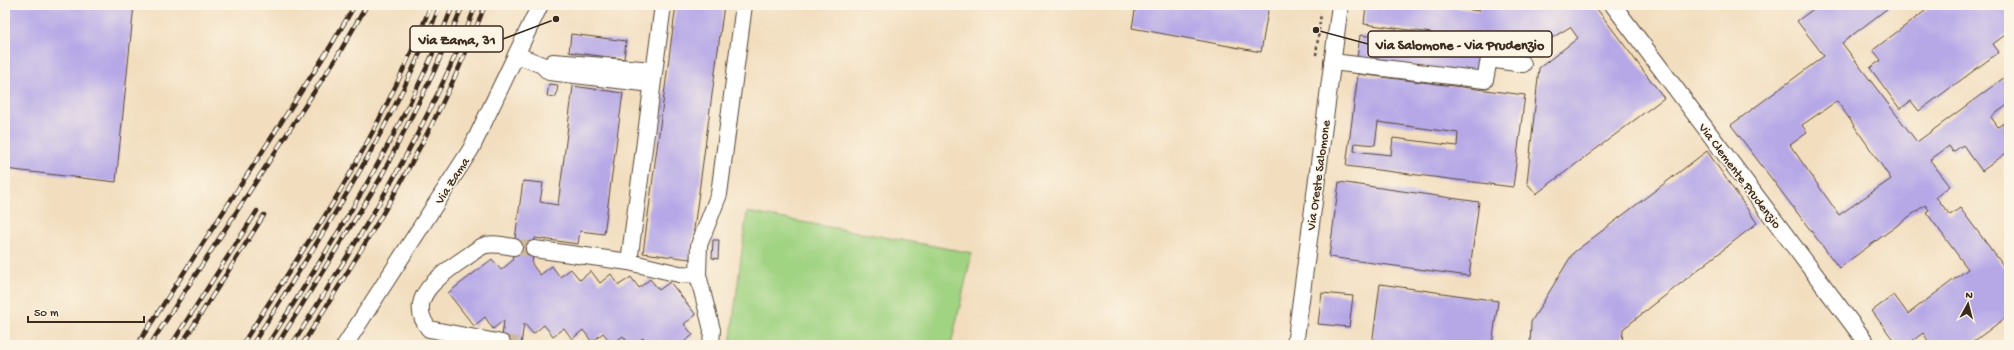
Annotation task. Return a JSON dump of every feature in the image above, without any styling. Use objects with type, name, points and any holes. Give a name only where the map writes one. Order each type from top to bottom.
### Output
[{"type":"street","name":"Via Zama","points":[[345,345],[471,149],[540,5]]},
{"type":"street","points":[[629,262],[663,5]]},
{"type":"street","points":[[711,345],[712,330],[698,275],[699,245],[719,194],[744,5]]},
{"type":"street","name":"Via Oreste Salomone","points":[[1295,345],[1340,5]]},
{"type":"street","name":"Via Clemente Prudenzio","points":[[1613,5],[1868,345]]},
{"type":"street","points":[[517,55],[542,65],[552,62],[653,77]]},
{"type":"street","points":[[1332,62],[1485,80],[1489,59],[1523,64]]},
{"type":"street","points":[[502,343],[429,329],[422,320],[419,308],[428,289],[438,276],[484,246],[495,244],[514,247]]},
{"type":"street","points":[[534,249],[629,262],[679,274],[698,275]]},
{"type":"path","points":[[1316,55],[1321,13]]},
{"type":"green space","points":[[747,212],[972,253],[951,345],[730,345]]},
{"type":"building","points":[[5,5],[134,5],[116,182],[5,169]]},
{"type":"building","points":[[676,5],[724,5],[690,259],[643,253]]},
{"type":"building","points":[[1136,5],[1269,5],[1261,52],[1132,28]]},
{"type":"building","points":[[1366,5],[1435,5],[1479,11],[1480,5],[1594,5],[1664,98],[1536,194],[1527,183],[1539,68],[1578,38],[1570,27],[1532,50],[1533,45],[1484,40],[1480,74],[1357,59],[1360,35],[1430,44],[1432,33],[1364,24]]},
{"type":"building","points":[[1819,5],[1892,5],[1842,43],[1917,142],[2009,74],[2009,104],[1991,117],[1998,127],[2009,119],[2009,151],[1982,171],[1963,145],[1953,152],[1949,146],[1930,160],[1950,186],[1936,197],[1950,215],[1960,208],[2009,273],[2009,315],[1969,345],[1931,345],[1923,333],[1907,345],[1897,345],[1872,311],[1894,295],[1908,314],[1968,269],[1926,212],[1929,210],[1925,205],[1839,268],[1731,125],[1824,56],[1797,21]],"holes":[[[1837,101],[1891,179],[1839,215],[1790,145],[1807,133],[1802,125]]]},
{"type":"building","points":[[1933,5],[2002,5],[2009,14],[2009,32],[1993,44],[1999,52],[1919,111],[1911,101],[1900,109],[1870,68],[1881,60],[1873,50]]},
{"type":"building","points":[[571,34],[626,41],[624,59],[569,52]]},
{"type":"building","points":[[1358,74],[1525,95],[1513,187],[1346,166]],"holes":[[[1378,122],[1458,133],[1457,146],[1393,138],[1391,155],[1354,151],[1355,143],[1375,145]]]},
{"type":"building","points":[[549,84],[558,85],[556,97],[547,96]]},
{"type":"building","points":[[573,86],[623,93],[604,234],[580,231],[578,244],[535,238],[532,264],[540,275],[552,266],[560,277],[571,269],[580,280],[591,271],[600,283],[611,274],[619,285],[631,277],[639,288],[650,279],[659,290],[670,282],[696,315],[684,324],[693,335],[680,345],[648,345],[643,338],[633,345],[630,345],[623,336],[612,344],[603,333],[592,342],[583,330],[572,339],[564,328],[553,336],[544,325],[533,334],[524,323],[521,345],[501,345],[504,320],[493,329],[485,317],[474,326],[448,293],[492,259],[501,270],[512,261],[523,181],[543,183],[540,202],[558,205]]},
{"type":"building","points":[[1707,151],[1757,223],[1623,329],[1622,345],[1530,345],[1531,322],[1573,253]]},
{"type":"building","points":[[1339,182],[1479,202],[1469,276],[1329,257]]},
{"type":"building","points":[[713,240],[719,240],[718,259],[712,258]]},
{"type":"building","points":[[1380,284],[1498,301],[1492,345],[1372,345]]},
{"type":"building","points":[[1322,293],[1353,296],[1349,327],[1318,324]]},
{"type":"tunnel","points":[[514,247],[534,249]]},
{"type":"tunnel","points":[[502,343],[521,345]]},
{"type":"railway","points":[[137,345],[330,47],[355,5]]},
{"type":"railway","points":[[150,345],[338,55],[367,5]]},
{"type":"railway","points":[[242,345],[323,219],[361,154],[398,81],[431,5]]},
{"type":"railway","points":[[252,345],[355,180],[401,94],[440,5]]},
{"type":"railway","points":[[267,345],[369,180],[414,94],[453,5]]},
{"type":"railway","points":[[277,345],[380,179],[432,76],[463,5]]},
{"type":"railway","points":[[292,345],[393,180],[437,94],[476,5]]},
{"type":"railway","points":[[302,345],[378,222],[402,180],[447,94],[485,5]]},
{"type":"railway","points":[[171,345],[257,211]]},
{"type":"railway","points":[[181,345],[264,215]]},
{"type":"place","name":"Via Zama, 31","points":[[556,19]]},
{"type":"place","name":"Via Salomone - Via Prudenzio","points":[[1316,30]]}]
